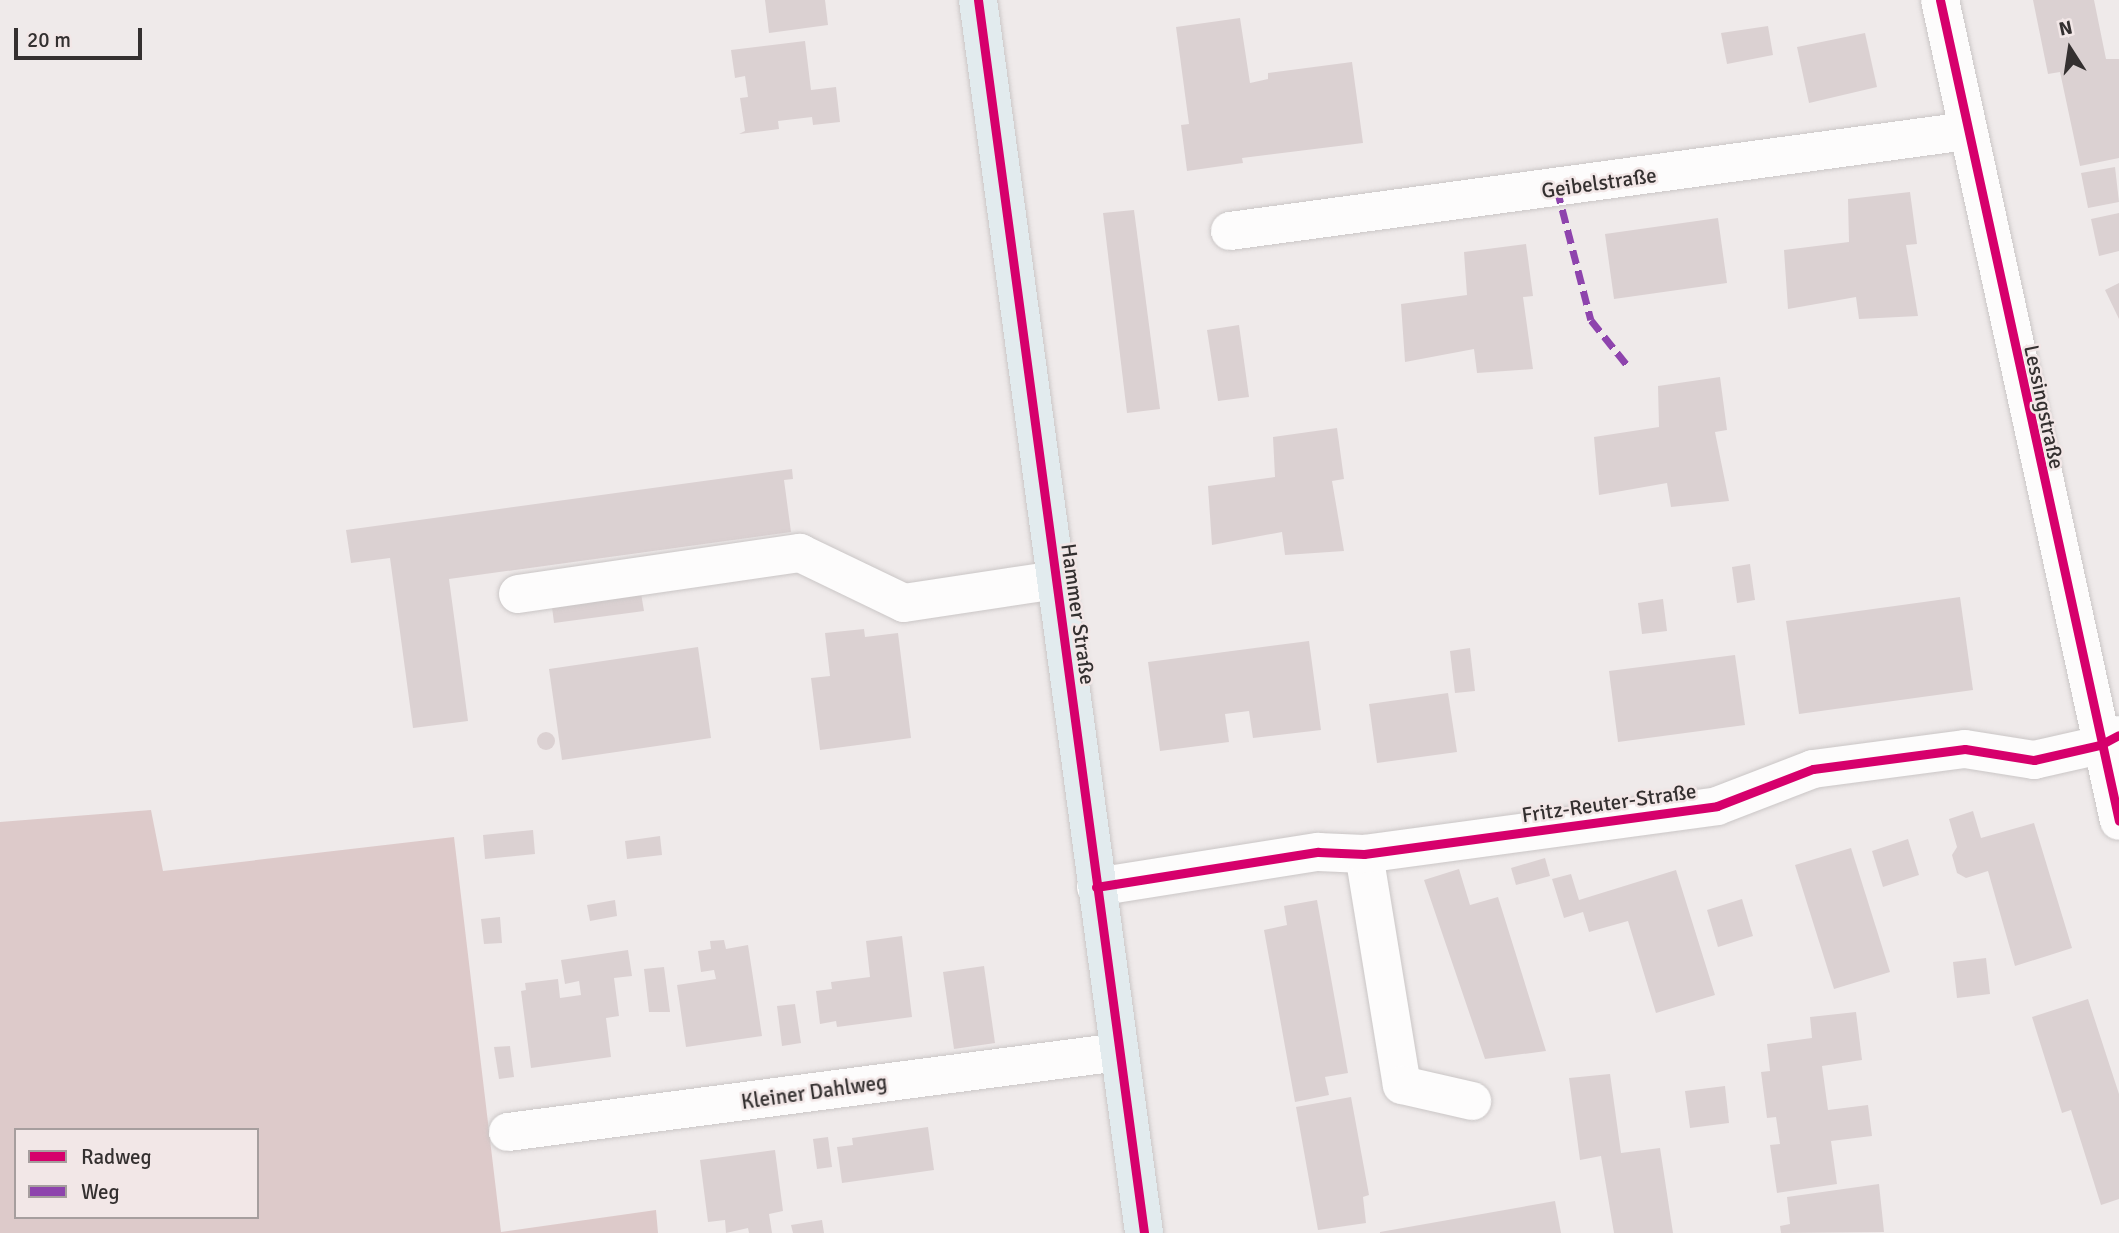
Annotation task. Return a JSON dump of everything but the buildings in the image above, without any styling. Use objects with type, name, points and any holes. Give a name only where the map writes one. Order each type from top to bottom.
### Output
[{"type":"main road","name":"Hammer Straße","points":[[978,0],[1144,1233]]},
{"type":"street","name":"Lessingstraße","points":[[1940,0],[1967,131],[2109,740],[2119,821]]},
{"type":"street","name":"Geibelstraße","points":[[1230,231],[1967,131]]},
{"type":"street","points":[[518,594],[800,553],[904,603],[1056,580]]},
{"type":"street","name":"Fritz-Reuter-Straße","points":[[1096,887],[1318,852],[1364,854],[1717,806],[1813,769],[1965,749],[2034,760],[2109,740]]},
{"type":"street","points":[[1364,854],[1402,1085],[1472,1101]]},
{"type":"street","name":"Kleiner Dahlweg","points":[[508,1132],[1119,1052]]},
{"type":"shaded area","points":[[151,810],[163,871],[454,837],[501,1232],[656,1210],[658,1233],[0,1233],[0,822]]},
{"type":"marked path","points":[[1557,189],[1591,320],[1627,365]]},
{"type":"cycle path","points":[[978,0],[1144,1233]]},
{"type":"cycle path","points":[[1940,0],[2119,821]]},
{"type":"cycle path","points":[[1096,887],[1318,852],[1364,854],[1717,806],[1813,769],[1965,749],[2034,760],[2100,745],[2119,735]]}]
